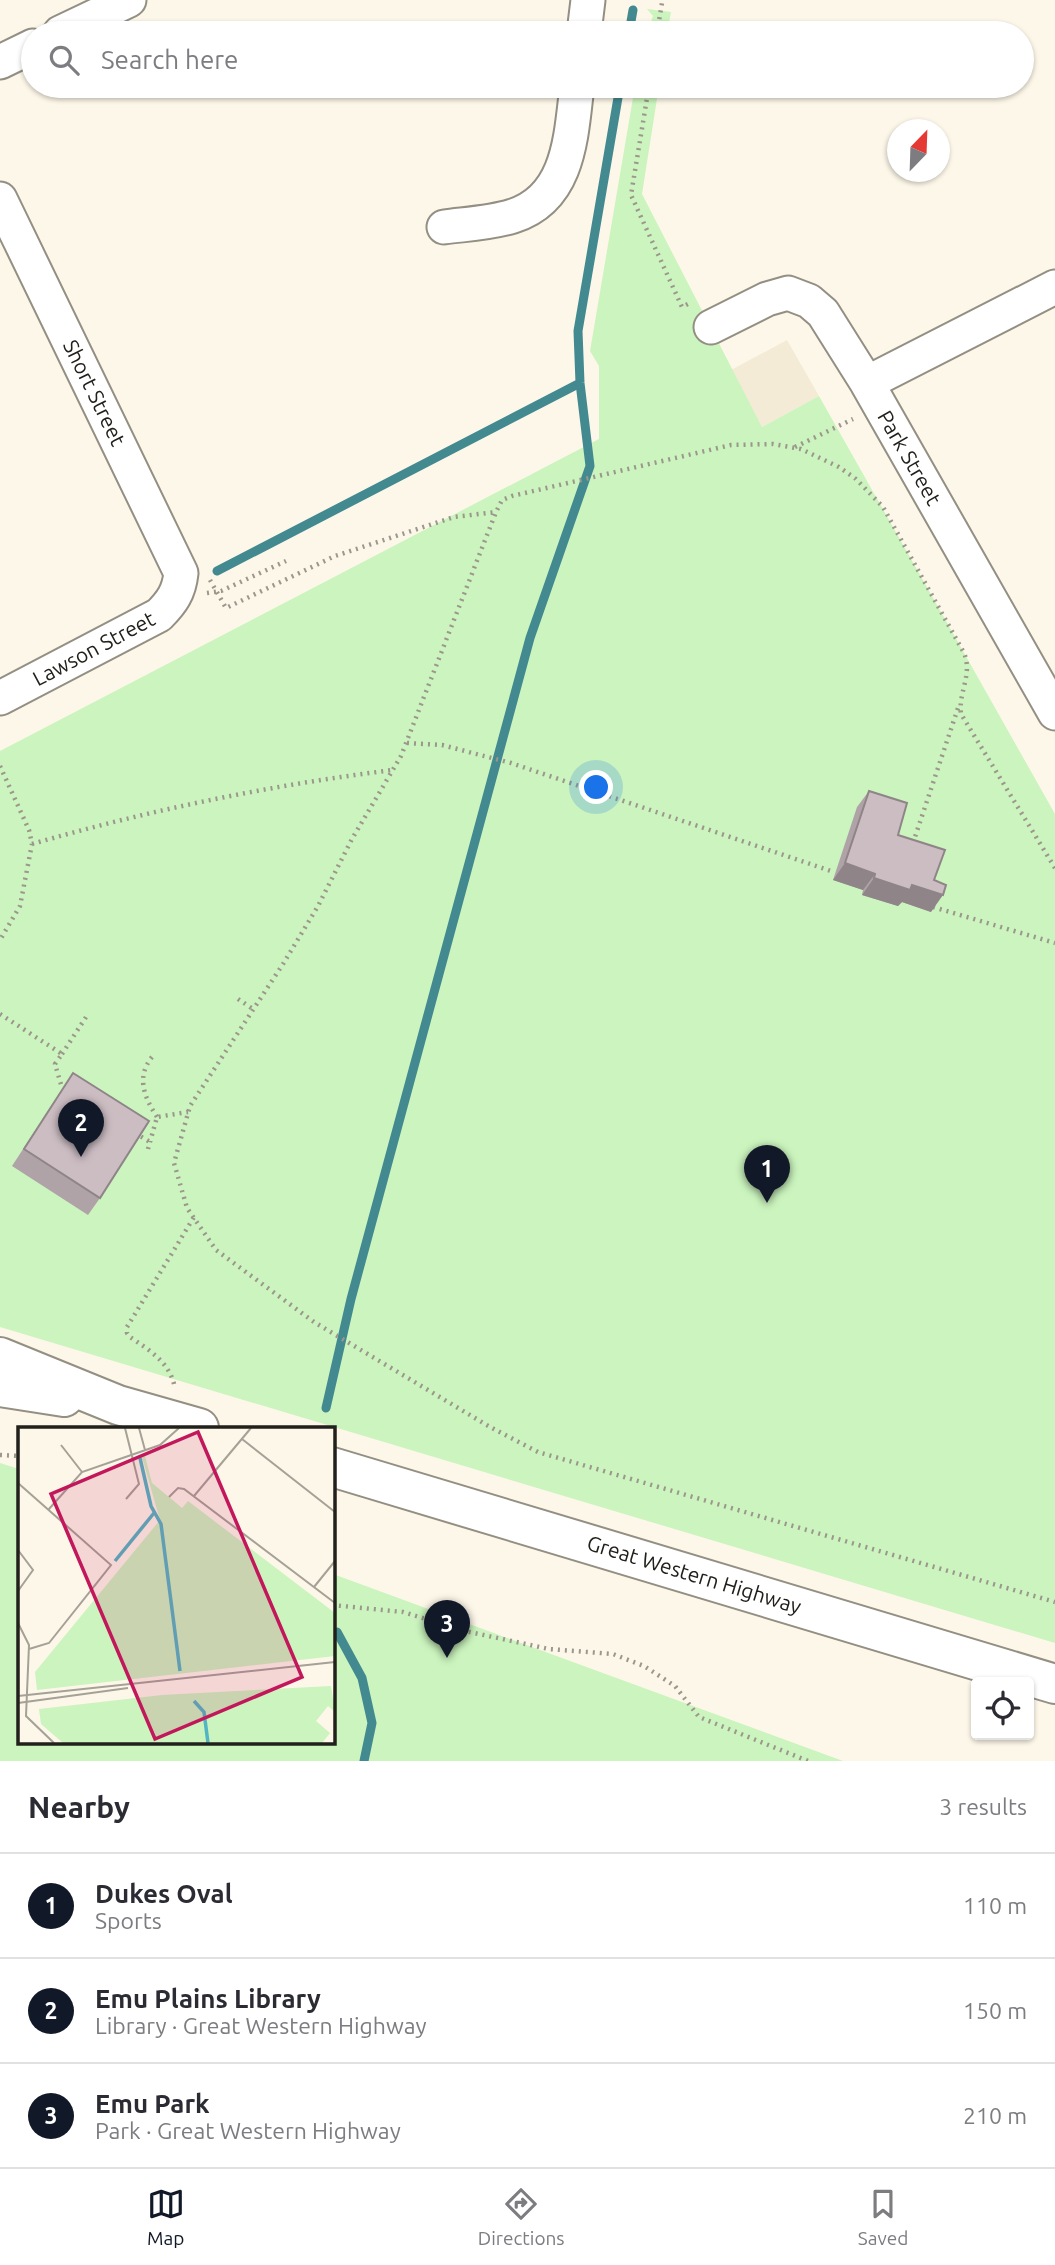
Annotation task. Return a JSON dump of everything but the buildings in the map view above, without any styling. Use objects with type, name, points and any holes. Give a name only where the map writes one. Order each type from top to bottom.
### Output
[{"type":"highway","points":[[0,1357],[118,1405],[192,1427]]},
{"type":"highway","points":[[0,1387],[118,1405]]},
{"type":"highway","name":"Great Western Highway","points":[[334,1468],[1055,1684]]},
{"type":"street","points":[[85,21],[129,0]]},
{"type":"street","points":[[585,21],[588,0]]},
{"type":"street","points":[[0,62],[21,52]]},
{"type":"street","points":[[444,227],[513,216],[535,205],[550,191],[560,177],[570,147],[576,98]]},
{"type":"street","name":"Short Street","points":[[0,199],[175,559],[181,573],[178,589]]},
{"type":"street","points":[[865,399],[1055,287]]},
{"type":"street","name":"Park Street","points":[[702,314],[788,293],[817,306],[823,313],[865,399],[1055,713]]},
{"type":"street","name":"Lawson Street","points":[[0,698],[159,615],[170,604],[178,589]]},
{"type":"path","points":[[659,21],[662,3]]},
{"type":"path","points":[[647,98],[631,195],[682,307],[702,314]]},
{"type":"path","points":[[794,448],[865,399]]},
{"type":"path","points":[[912,846],[960,704],[967,661],[883,507],[856,479],[821,457],[794,448],[773,444],[731,445],[502,500],[407,743],[352,839],[318,906],[190,1106],[174,1163],[187,1208],[216,1250],[314,1322],[490,1427],[538,1452],[1055,1602]]},
{"type":"path","points":[[226,608],[303,570],[345,553],[454,517],[496,512]]},
{"type":"path","points":[[178,589],[190,593],[221,591],[286,561]]},
{"type":"path","points":[[960,704],[967,725],[1055,868]]},
{"type":"path","points":[[407,743],[442,745],[511,764],[831,871]]},
{"type":"path","points":[[0,766],[29,830],[32,844],[20,906],[0,940]]},
{"type":"path","points":[[32,844],[105,823],[201,803],[329,778],[393,770]]},
{"type":"path","points":[[933,907],[1054,941]]},
{"type":"path","points":[[238,999],[253,1009]]},
{"type":"path","points":[[0,1014],[62,1054]]},
{"type":"path","points":[[73,1095],[62,1088],[55,1064],[88,1014]]},
{"type":"path","points":[[148,1149],[157,1117],[146,1098],[143,1079],[144,1067],[152,1057]]},
{"type":"path","points":[[157,1117],[188,1112]]},
{"type":"path","points":[[128,1129],[150,1142]]},
{"type":"path","points":[[174,1384],[163,1362],[130,1337],[127,1327],[194,1217]]},
{"type":"path","points":[[0,1455],[18,1456]]},
{"type":"path","points":[[334,1605],[403,1612],[465,1631],[549,1648],[613,1654],[644,1666],[675,1686],[699,1717],[808,1761]]},
{"type":"shaded area","points":[[787,340],[819,396],[762,427],[731,370]]},
{"type":"green space","points":[[647,9],[671,12],[669,21],[651,21],[653,16]]},
{"type":"green space","points":[[633,98],[657,98],[642,194],[762,427],[819,396],[1055,814],[1055,1643],[0,1327],[0,751],[599,439],[599,366],[590,351]]},
{"type":"green space","points":[[0,1463],[18,1469],[18,1744],[334,1744],[334,1574],[843,1761],[0,1761]]},
{"type":"waterway","points":[[631,21],[633,10]]},
{"type":"waterway","points":[[326,1408],[351,1299],[530,638],[590,466],[580,383],[578,331],[618,98]]},
{"type":"waterway","points":[[217,571],[580,383]]},
{"type":"waterway","points":[[337,1632],[362,1678],[372,1723],[364,1761]]},
{"type":"place","name":"Emu Plains Library","points":[[81,1157]]},
{"type":"place","name":"Dukes Oval","points":[[767,1203]]},
{"type":"place","name":"Emu Park","points":[[447,1658]]}]
